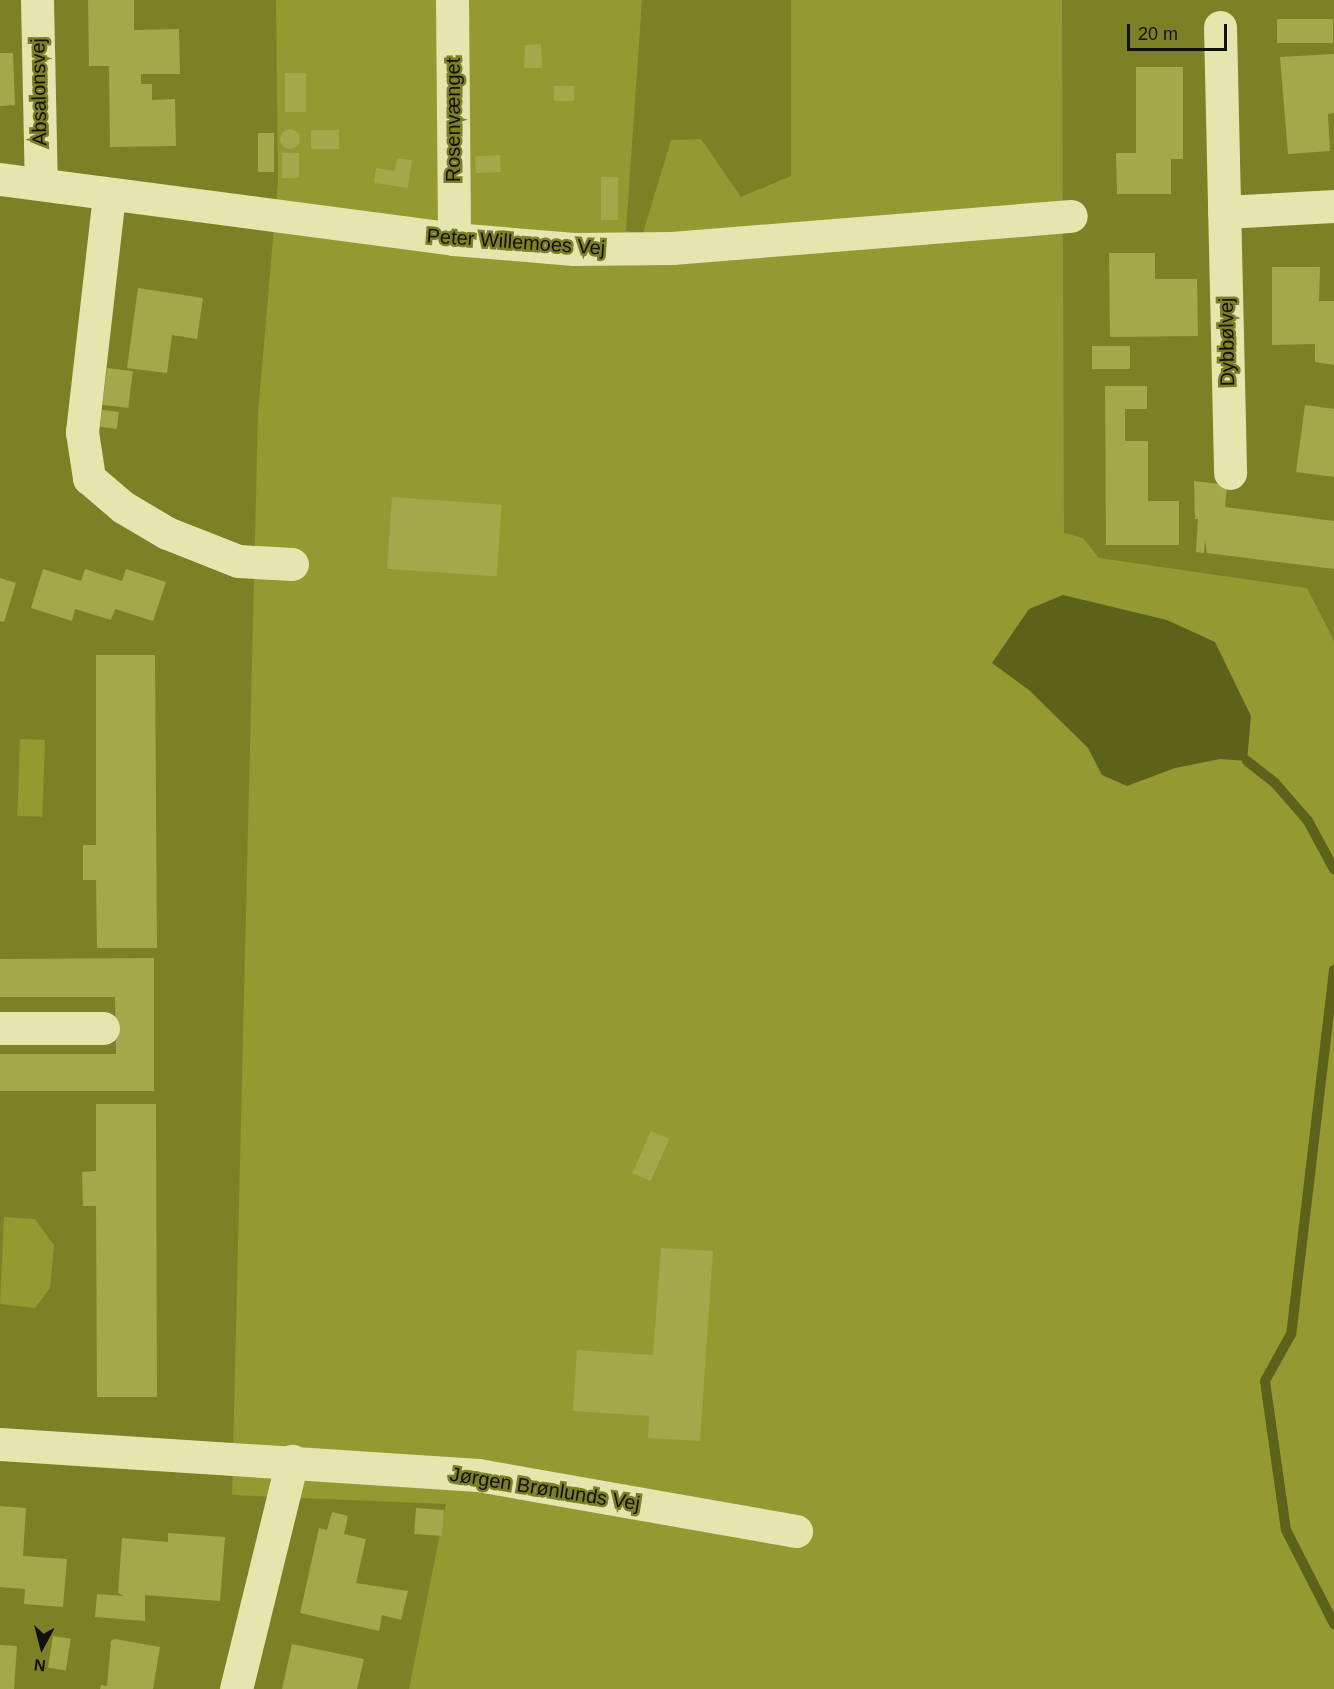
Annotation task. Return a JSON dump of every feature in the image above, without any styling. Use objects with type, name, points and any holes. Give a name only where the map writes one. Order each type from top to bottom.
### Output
[{"type":"street","name":"Absalonsvej","points":[[37,0],[41,184]]},
{"type":"street","name":"Rosenvænget","points":[[452,0],[454,239]]},
{"type":"street","name":"Dybbølvej","points":[[1220,27],[1230,473]]},
{"type":"street","name":"Peter Willemoes Vej","points":[[0,179],[454,239],[574,249],[672,248],[1071,216]]},
{"type":"street","points":[[108,195],[82,432],[89,478],[123,507],[167,533],[238,561],[292,564]]},
{"type":"street","points":[[1224,212],[1334,206]]},
{"type":"street","points":[[0,1028],[103,1028]]},
{"type":"street","name":"Jørgen Brønlunds Vej","points":[[0,1444],[292,1461],[477,1475],[796,1531]]},
{"type":"street","points":[[236,1689],[292,1461]]},
{"type":"shaded area","points":[[276,0],[642,0],[626,231],[643,233],[671,140],[701,139],[741,197],[791,176],[791,0],[1062,0],[1064,533],[1083,538],[1099,558],[1307,588],[1334,641],[1334,1689],[409,1689],[446,1504],[232,1495],[258,413],[278,181]]},
{"type":"shaded area","points":[[1063,595],[1167,620],[1215,642],[1251,716],[1247,761],[1220,759],[1175,768],[1127,786],[1102,775],[1088,748],[1029,690],[992,663],[1029,609]]},
{"type":"shaded area","points":[[20,739],[45,740],[42,817],[17,816]]},
{"type":"shaded area","points":[[4,1217],[35,1219],[54,1245],[50,1288],[35,1308],[0,1304]]},
{"type":"building","points":[[88,0],[134,0],[134,30],[179,29],[180,74],[141,74],[141,84],[152,84],[152,100],[175,99],[176,146],[110,147],[109,66],[89,66]]},
{"type":"building","points":[[1277,19],[1333,19],[1333,43],[1277,43]]},
{"type":"building","points":[[541,44],[542,68],[524,68],[525,45]]},
{"type":"building","points":[[0,53],[13,53],[15,105],[0,106]]},
{"type":"building","points":[[1334,54],[1334,113],[1328,114],[1330,151],[1288,154],[1280,57]]},
{"type":"building","points":[[1136,67],[1183,67],[1183,159],[1171,159],[1171,194],[1117,194],[1116,153],[1136,153]]},
{"type":"building","points":[[285,73],[306,73],[306,112],[285,112]]},
{"type":"building","points":[[554,86],[574,86],[574,101],[554,101]]},
{"type":"building","points":[[290,129],[297,132],[300,139],[297,146],[290,149],[283,146],[280,139],[283,132]]},
{"type":"building","points":[[311,130],[339,130],[339,149],[311,149]]},
{"type":"building","points":[[258,133],[274,133],[274,172],[258,172]]},
{"type":"building","points":[[282,153],[299,153],[299,178],[282,178]]},
{"type":"building","points":[[500,155],[501,172],[476,173],[475,156]]},
{"type":"building","points":[[397,158],[412,160],[408,188],[374,183],[376,168],[395,171]]},
{"type":"building","points":[[601,177],[618,177],[618,220],[601,220]]},
{"type":"building","points":[[1109,253],[1155,253],[1155,279],[1197,279],[1198,336],[1110,337]]},
{"type":"building","points":[[1272,267],[1320,267],[1319,301],[1334,301],[1334,365],[1315,362],[1315,344],[1272,345]]},
{"type":"building","points":[[138,288],[203,298],[197,339],[172,335],[167,373],[127,368]]},
{"type":"building","points":[[1092,346],[1130,346],[1130,369],[1092,369]]},
{"type":"building","points":[[107,368],[133,371],[128,408],[102,405]]},
{"type":"building","points":[[1105,386],[1147,386],[1147,409],[1125,409],[1125,441],[1148,441],[1148,501],[1179,501],[1179,545],[1106,545]]},
{"type":"building","points":[[1305,405],[1334,409],[1334,477],[1296,472]]},
{"type":"building","points":[[102,410],[119,412],[117,429],[100,427]]},
{"type":"building","points":[[1194,481],[1227,485],[1225,507],[1334,521],[1334,569],[1207,553],[1205,539],[1204,553],[1196,552],[1198,519],[1195,519]]},
{"type":"building","points":[[392,497],[502,505],[497,576],[387,569]]},
{"type":"building","points":[[43,569],[81,581],[85,569],[122,581],[126,569],[166,582],[153,621],[115,609],[111,620],[75,609],[72,621],[31,608]]},
{"type":"building","points":[[0,578],[16,583],[4,622],[0,621]]},
{"type":"building","points":[[96,655],[155,655],[157,948],[97,948],[96,880],[83,880],[83,845],[96,845]]},
{"type":"building","points":[[154,958],[154,1091],[0,1091],[0,1054],[116,1054],[115,997],[0,997],[0,959]]},
{"type":"building","points":[[96,1104],[156,1104],[157,1397],[97,1397],[96,1206],[83,1206],[82,1172],[96,1171]]},
{"type":"building","points":[[651,1131],[669,1139],[651,1181],[632,1173]]},
{"type":"building","points":[[661,1248],[713,1251],[700,1441],[648,1438],[649,1416],[573,1411],[577,1350],[653,1355]]},
{"type":"building","points":[[0,1506],[26,1508],[23,1556],[67,1559],[63,1607],[24,1604],[25,1589],[0,1587]]},
{"type":"building","points":[[416,1508],[444,1510],[442,1536],[414,1534]]},
{"type":"building","points":[[332,1512],[348,1516],[344,1534],[366,1539],[356,1583],[408,1591],[401,1620],[382,1615],[379,1631],[300,1613],[319,1528],[327,1530]]},
{"type":"building","points":[[168,1533],[225,1537],[220,1601],[145,1595],[145,1621],[95,1617],[97,1594],[124,1596],[118,1593],[122,1538],[168,1542]]},
{"type":"building","points":[[53,1636],[71,1639],[66,1670],[48,1668]]},
{"type":"building","points":[[115,1639],[160,1647],[153,1689],[100,1689],[101,1685],[107,1686],[111,1641]]},
{"type":"building","points":[[292,1644],[364,1659],[357,1689],[282,1689]]},
{"type":"building","points":[[0,1645],[17,1646],[14,1689],[0,1689]]},
{"type":"waterway","points":[[1247,761],[1275,783],[1308,821],[1334,869]]},
{"type":"waterway","points":[[1334,970],[1291,1334],[1265,1381],[1286,1530],[1334,1624]]}]
